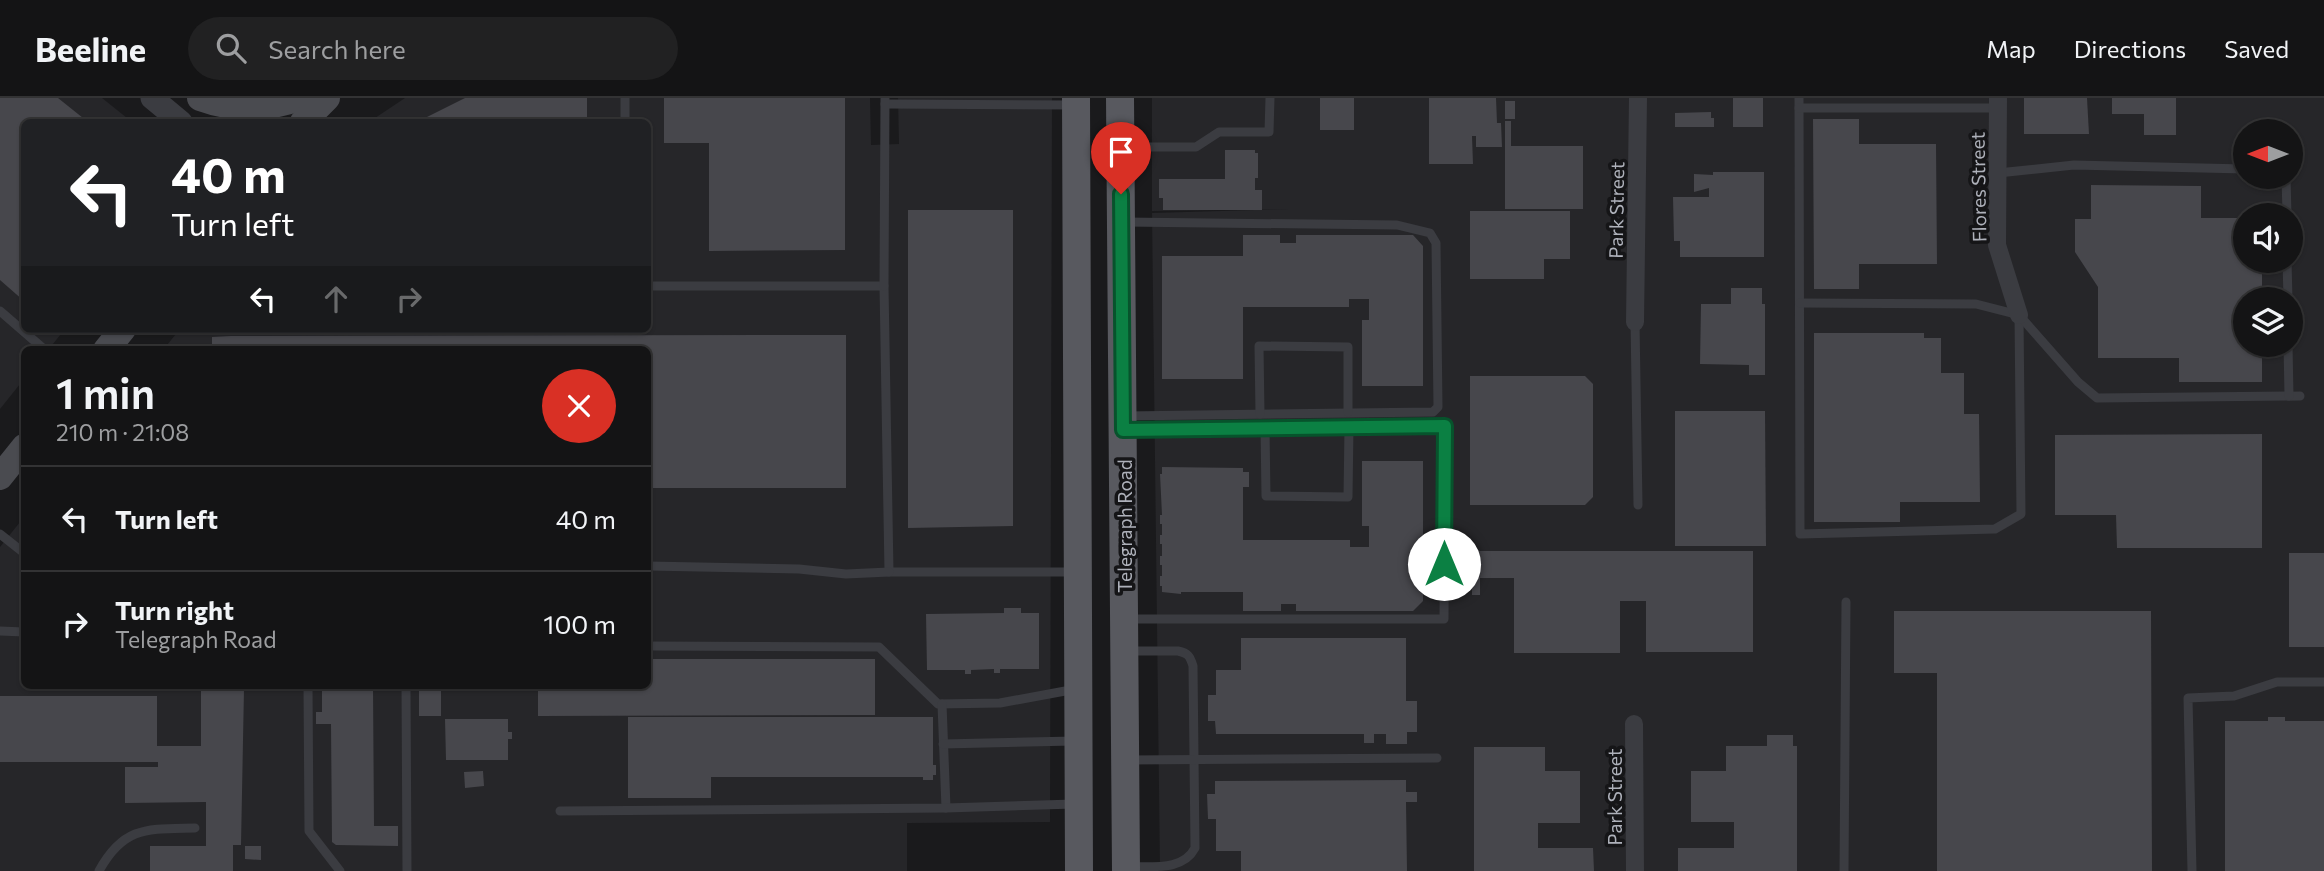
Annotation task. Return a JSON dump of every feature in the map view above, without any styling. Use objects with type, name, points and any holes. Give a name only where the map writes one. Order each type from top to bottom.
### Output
[{"type":"main road","points":[[200,98],[220,105],[256,108],[299,98]]},
{"type":"main road","points":[[306,119],[327,98]]},
{"type":"main road","name":"Telegraph Road","points":[[1120,98],[1126,869]]},
{"type":"main road","points":[[1076,101],[1079,871]]},
{"type":"main road","points":[[0,477],[21,451]]},
{"type":"main road","points":[[1078,689],[1125,689]]},
{"type":"street","points":[[152,98],[177,119]]},
{"type":"street","name":"Park Street","points":[[1636,321],[1638,98]]},
{"type":"street","name":"Flores Street","points":[[1998,103],[1997,245],[2019,315]]},
{"type":"street","name":"Park Street","points":[[1634,724],[1635,871]]},
{"type":"lane","points":[[625,98],[625,119]]},
{"type":"lane","points":[[1121,147],[1196,147],[1219,132],[1269,132],[1270,98]]},
{"type":"lane","points":[[889,572],[884,286],[885,101],[1076,101]]},
{"type":"lane","points":[[1998,103],[1799,103],[1800,534],[1995,529],[2021,514],[2019,315]]},
{"type":"lane","points":[[1998,173],[2074,165],[2233,169]]},
{"type":"lane","points":[[1121,222],[1397,225],[1430,233],[1436,243],[1438,407],[1433,412],[1261,414],[1123,423]]},
{"type":"lane","points":[[651,286],[884,286]]},
{"type":"lane","points":[[1800,303],[1976,304],[2019,315],[2078,382],[2097,398],[2300,396]]},
{"type":"lane","points":[[0,311],[21,329]]},
{"type":"lane","points":[[1636,321],[1638,505]]},
{"type":"lane","points":[[26,333],[41,346]]},
{"type":"lane","points":[[1261,414],[1259,346],[1348,347],[1348,412]]},
{"type":"lane","points":[[2288,357],[2289,396]]},
{"type":"lane","points":[[1123,423],[1265,428],[1445,426],[1444,619],[1125,619]]},
{"type":"lane","points":[[1265,428],[1266,496],[1348,497],[1349,427]]},
{"type":"lane","points":[[0,534],[21,550]]},
{"type":"lane","points":[[651,566],[799,569],[846,574],[1077,572]]},
{"type":"lane","points":[[1844,871],[1846,602]]},
{"type":"lane","points":[[0,631],[21,632]]},
{"type":"lane","points":[[651,646],[879,647],[937,704],[1000,703],[1078,689]]},
{"type":"lane","points":[[1125,650],[1178,650],[1190,657],[1193,666],[1195,848],[1190,858],[1179,866],[1126,869]]},
{"type":"lane","points":[[2192,871],[2188,698],[2234,696],[2277,682],[2324,682]]},
{"type":"lane","points":[[308,689],[309,831],[340,871]]},
{"type":"lane","points":[[406,689],[407,871]]},
{"type":"lane","points":[[942,704],[946,808]]},
{"type":"lane","points":[[943,744],[1078,741]]},
{"type":"lane","points":[[1126,760],[1437,758]]},
{"type":"lane","points":[[560,811],[946,808],[1079,804]]},
{"type":"lane","points":[[99,871],[116,848],[130,836],[146,829],[195,828]]},
{"type":"shaded area","points":[[0,98],[102,98],[128,119],[21,119],[21,333],[62,333],[51,346],[21,346],[21,383],[0,409]]},
{"type":"shaded area","points":[[405,98],[870,98],[871,145],[899,144],[898,98],[1052,98],[1050,822],[907,823],[907,871],[0,871],[0,547],[21,521],[21,689],[651,689],[651,346],[166,346],[177,333],[651,333],[651,119],[374,119]]},
{"type":"shaded area","points":[[1152,98],[2324,98],[2324,871],[1160,871],[1152,213],[1291,209],[1152,211]]},
{"type":"building","points":[[0,98],[58,98],[84,119],[21,119],[21,298],[0,280]]},
{"type":"building","points":[[465,98],[587,98],[587,119],[423,119]]},
{"type":"building","points":[[664,98],[845,98],[845,250],[709,251],[709,143],[664,143]]},
{"type":"building","points":[[1320,98],[1354,98],[1354,130],[1320,130]]},
{"type":"building","points":[[1429,98],[1496,98],[1502,147],[1476,147],[1476,136],[1472,136],[1473,164],[1429,164]]},
{"type":"building","points":[[1733,98],[1763,98],[1763,127],[1733,127]]},
{"type":"building","points":[[2024,98],[2087,98],[2089,134],[2024,134]]},
{"type":"building","points":[[2112,98],[2176,98],[2176,135],[2144,135],[2144,114],[2112,114]]},
{"type":"building","points":[[1505,101],[1515,101],[1515,119],[1505,119]]},
{"type":"building","points":[[1711,112],[1714,127],[1675,127],[1675,113]]},
{"type":"building","points":[[1813,119],[1859,119],[1859,144],[1936,144],[1937,264],[1859,264],[1859,289],[1814,289]]},
{"type":"building","points":[[1505,121],[1511,121],[1511,146],[1583,146],[1583,209],[1505,209]]},
{"type":"building","points":[[1225,150],[1255,150],[1255,153],[1258,153],[1255,190],[1262,190],[1262,210],[1163,210],[1163,198],[1159,198],[1159,179],[1225,179]]},
{"type":"building","points":[[1713,172],[1764,172],[1764,257],[1680,257],[1680,241],[1674,241],[1673,197],[1709,197],[1709,188],[1694,192],[1694,174],[1713,175]]},
{"type":"building","points":[[2091,185],[2201,186],[2201,218],[2233,218],[2233,273],[2262,273],[2262,287],[2233,287],[2233,357],[2262,357],[2262,382],[2179,382],[2179,358],[2098,358],[2098,287],[2075,252],[2075,219],[2091,219]]},
{"type":"building","points":[[908,210],[1013,210],[1013,526],[908,528]]},
{"type":"building","points":[[1470,211],[1570,211],[1570,259],[1544,259],[1544,279],[1470,279]]},
{"type":"building","points":[[1243,235],[1280,235],[1280,243],[1296,243],[1296,235],[1413,235],[1423,246],[1423,386],[1362,386],[1362,320],[1369,320],[1369,299],[1349,299],[1349,307],[1243,307],[1243,379],[1162,379],[1162,256],[1243,256]]},
{"type":"building","points":[[1731,288],[1762,288],[1762,304],[1765,304],[1765,375],[1749,375],[1749,365],[1700,364],[1701,304],[1731,304]]},
{"type":"building","points":[[1814,333],[1924,333],[1924,338],[1941,338],[1941,373],[1964,373],[1964,414],[1979,414],[1980,502],[1900,502],[1900,522],[1814,522]]},
{"type":"building","points":[[846,335],[846,488],[651,488],[651,346],[212,346],[212,337]]},
{"type":"building","points":[[1470,376],[1585,376],[1593,384],[1593,497],[1585,505],[1470,505]]},
{"type":"building","points":[[1675,411],[1765,411],[1766,546],[1675,546]]},
{"type":"building","points":[[2262,434],[2262,548],[2117,548],[2116,515],[2055,515],[2055,435]]},
{"type":"building","points":[[1362,461],[1423,461],[1423,601],[1413,611],[1296,611],[1296,604],[1281,604],[1281,611],[1243,611],[1243,592],[1162,592],[1162,467],[1243,468],[1243,472],[1249,472],[1249,487],[1243,487],[1243,540],[1350,540],[1350,547],[1369,547],[1369,526],[1362,526]]},
{"type":"building","points":[[1753,551],[1753,652],[1646,652],[1646,601],[1620,601],[1620,653],[1514,653],[1514,578],[1480,578],[1480,595],[1472,595],[1472,553]]},
{"type":"building","points":[[2289,553],[2324,553],[2324,647],[2289,647]]},
{"type":"building","points":[[1004,608],[1021,608],[1021,613],[1039,613],[1039,669],[1000,669],[1000,673],[994,673],[994,669],[971,670],[971,674],[965,674],[965,670],[927,670],[926,614],[1004,613]]},
{"type":"building","points":[[1894,611],[2151,611],[2152,871],[1937,871],[1937,673],[1894,673]]},
{"type":"building","points":[[1241,638],[1406,638],[1406,701],[1417,701],[1417,732],[1407,732],[1407,744],[1386,744],[1386,734],[1374,734],[1374,743],[1364,743],[1364,734],[1216,734],[1215,721],[1208,721],[1208,695],[1216,695],[1216,670],[1241,670]]},
{"type":"building","points":[[651,659],[875,659],[875,715],[538,716],[538,689],[651,689]]},
{"type":"building","points":[[201,689],[244,689],[241,845],[233,845],[233,871],[150,871],[150,846],[206,846],[206,802],[125,803],[125,767],[158,767],[158,762],[0,762],[0,696],[157,696],[157,746],[201,746]]},
{"type":"building","points":[[322,689],[373,689],[374,826],[398,826],[398,846],[336,845],[332,842],[331,724],[316,724],[316,712],[322,712]]},
{"type":"building","points":[[419,689],[441,689],[441,716],[419,716]]},
{"type":"building","points":[[628,717],[933,717],[933,765],[936,765],[936,775],[933,775],[933,780],[923,780],[923,777],[711,777],[711,798],[628,798]]},
{"type":"building","points":[[2268,717],[2285,717],[2285,721],[2324,721],[2324,871],[2225,871],[2225,721],[2268,721]]},
{"type":"building","points":[[445,719],[508,719],[508,732],[512,732],[512,739],[508,739],[508,760],[446,760]]},
{"type":"building","points":[[1767,735],[1793,735],[1793,746],[1797,746],[1797,871],[1678,871],[1678,848],[1734,848],[1734,822],[1691,822],[1691,771],[1726,771],[1726,746],[1767,746]]},
{"type":"building","points":[[1474,747],[1545,747],[1545,771],[1580,771],[1580,823],[1538,823],[1538,848],[1593,848],[1594,871],[1474,871]]},
{"type":"building","points":[[483,771],[484,786],[465,788],[464,772]]},
{"type":"building","points":[[1406,780],[1406,792],[1417,792],[1417,802],[1406,802],[1407,871],[1241,871],[1241,851],[1216,851],[1216,819],[1208,819],[1207,794],[1215,794],[1215,781]]},
{"type":"building","points":[[245,846],[261,846],[261,860],[245,859]]},
{"type":"route","points":[[1121,194],[1123,430],[1445,426],[1444,564]]}]
